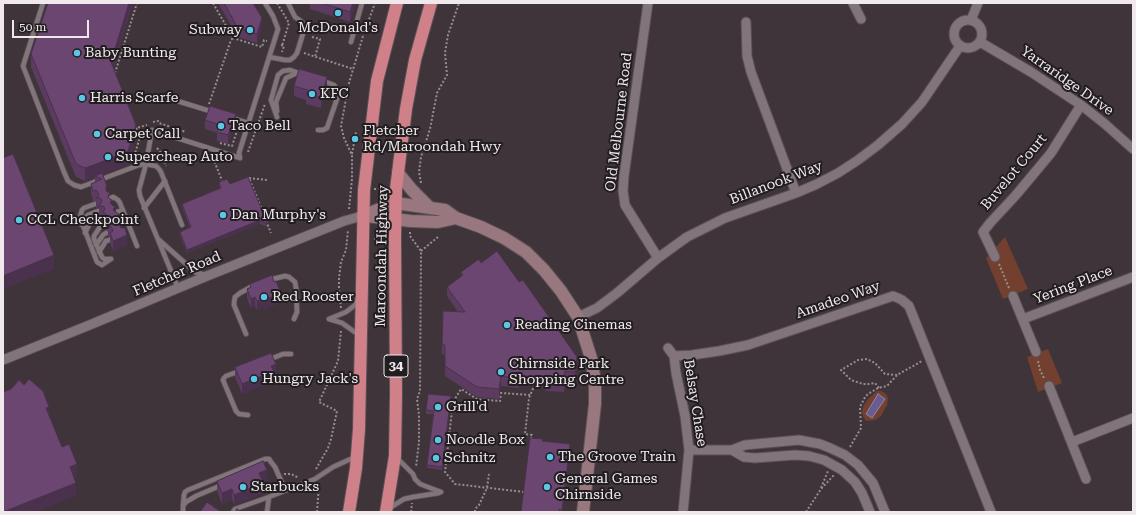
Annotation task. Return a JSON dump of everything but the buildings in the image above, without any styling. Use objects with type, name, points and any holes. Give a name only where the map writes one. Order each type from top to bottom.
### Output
[{"type":"highway","name":"Maroondah Highway","points":[[349,512],[356,468],[359,429],[362,216],[364,190],[377,81],[397,3]]},
{"type":"highway","name":"Maroondah Highway","points":[[387,511],[394,456],[396,394],[395,219],[398,173],[406,109],[415,60],[431,3]]},
{"type":"main road","points":[[398,173],[429,208]]},
{"type":"main road","points":[[362,216],[396,198],[429,208],[445,210],[456,218],[481,227],[504,238],[526,252],[544,270],[561,291],[578,318],[591,358],[595,382],[595,404],[582,512]]},
{"type":"main road","points":[[362,216],[438,222],[456,218]]},
{"type":"street","name":"Old Melbourne Road","points":[[648,3],[623,191],[625,205],[658,258]]},
{"type":"street","points":[[853,3],[861,19]]},
{"type":"street","points":[[971,20],[978,3]]},
{"type":"street","points":[[971,20],[976,22],[981,28],[982,37],[980,42],[973,48],[960,46],[954,38],[955,28],[962,21],[971,20]]},
{"type":"street","points":[[746,22],[747,56],[751,72],[796,193]]},
{"type":"street","name":"Yarraridge Drive","points":[[980,42],[1031,72],[1081,106],[1105,124],[1133,149]]},
{"type":"street","name":"Billanook Way","points":[[578,318],[597,308],[686,237],[739,212],[796,193],[817,184],[838,173],[878,146],[902,124],[922,102],[960,46]]},
{"type":"street","name":"Buvelot Court","points":[[996,257],[983,232],[990,222],[1016,195],[1051,154],[1081,106]]},
{"type":"street","name":"Fletcher Road","points":[[3,360],[207,276],[348,220],[362,216]]},
{"type":"street","name":"Yering Place","points":[[1023,319],[1133,277]]},
{"type":"street","name":"Amadeo Way","points":[[674,356],[692,355],[748,346],[893,296],[898,298],[909,306],[992,512]]},
{"type":"street","name":"Yering Place","points":[[1013,296],[1036,352]]},
{"type":"street","name":"Belsay Chase","points":[[668,348],[674,356],[685,416],[689,450],[683,512]]},
{"type":"street","points":[[1049,386],[1086,480]]},
{"type":"street","points":[[1072,442],[1133,418]]},
{"type":"street","points":[[689,450],[732,450],[745,445],[799,440],[820,444],[844,455],[858,465],[873,484],[885,512]]},
{"type":"street","points":[[732,450],[744,457],[755,458],[795,455],[809,456],[824,460],[835,466],[855,482],[862,493],[870,512]]},
{"type":"lane","points":[[42,3],[23,66],[68,181],[81,187],[139,165],[146,164],[156,166],[159,169],[182,225]]},
{"type":"lane","points":[[178,288],[144,208],[139,190],[146,164],[152,130],[240,158],[239,152],[278,29],[273,16],[265,3]]},
{"type":"lane","points":[[288,3],[295,17],[302,22]]},
{"type":"lane","points":[[351,42],[362,3]]},
{"type":"lane","points":[[269,57],[290,60],[294,57],[298,51],[305,27]]},
{"type":"lane","points":[[297,72],[286,78],[276,102],[277,117],[271,100],[278,75],[283,71],[290,70],[297,72],[312,77]]},
{"type":"lane","points":[[318,130],[327,128],[339,93],[334,85],[319,80]]},
{"type":"lane","points":[[171,99],[220,114]]},
{"type":"lane","points":[[226,116],[248,123]]},
{"type":"lane","points":[[144,208],[164,181]]},
{"type":"lane","points":[[109,199],[112,197],[118,200],[118,204],[126,217],[129,232],[137,246]]},
{"type":"lane","points":[[95,204],[84,208],[80,218],[97,262],[102,265],[111,259],[104,259],[98,252],[94,239],[94,236],[100,227],[103,226]]},
{"type":"lane","points":[[114,213],[123,210]]},
{"type":"lane","points":[[82,226],[88,215],[98,211]]},
{"type":"lane","points":[[117,220],[126,217]]},
{"type":"lane","points":[[85,233],[91,223],[100,219]]},
{"type":"lane","points":[[96,245],[106,233]]},
{"type":"lane","points":[[156,238],[196,272],[207,276]]},
{"type":"lane","points":[[98,252],[109,240]]},
{"type":"lane","points":[[261,284],[285,276],[292,279],[296,285],[297,312],[294,319]]},
{"type":"lane","points":[[246,334],[234,305],[235,297],[255,286]]},
{"type":"lane","points":[[361,336],[342,323],[330,319],[346,312],[355,305],[362,288]]},
{"type":"lane","points":[[262,362],[283,354],[291,354]]},
{"type":"lane","points":[[248,368],[226,376],[223,380],[236,411],[239,414],[248,415]]},
{"type":"lane","points":[[233,512],[235,509],[315,479],[356,456]]},
{"type":"lane","points":[[387,511],[404,499],[441,492],[420,484],[415,479],[413,474],[394,456]]},
{"type":"lane","points":[[183,512],[184,495],[188,490],[265,459],[269,459],[275,467],[287,490]]},
{"type":"lane","points":[[249,473],[253,464]]},
{"type":"lane","points":[[184,506],[186,502],[196,496],[224,484]]},
{"type":"lane","points":[[267,512],[269,497]]},
{"type":"path","points":[[114,74],[137,3]]},
{"type":"path","points":[[213,3],[233,38],[262,47],[264,40],[284,46],[280,59]]},
{"type":"path","points":[[352,155],[344,138],[341,126],[349,83],[375,3]]},
{"type":"path","points":[[416,194],[422,189],[419,172],[421,156],[430,129],[437,93],[447,75],[445,53],[448,35],[459,3]]},
{"type":"path","points":[[312,37],[320,39],[315,57]]},
{"type":"path","points":[[208,107],[233,38]]},
{"type":"path","points":[[298,51],[353,69]]},
{"type":"path","points":[[247,155],[265,103]]},
{"type":"path","points":[[133,122],[136,128]]},
{"type":"path","points":[[342,314],[340,306],[339,278],[346,250],[352,179],[352,155],[356,132]]},
{"type":"path","points":[[157,148],[162,154],[167,167]]},
{"type":"path","points":[[249,178],[271,233]]},
{"type":"path","points":[[243,181],[249,178],[268,180]]},
{"type":"path","points":[[351,192],[382,188],[396,198]]},
{"type":"path","points":[[412,221],[410,236],[421,251],[420,391],[417,399],[419,415],[419,442],[415,479]]},
{"type":"path","points":[[346,250],[376,238],[395,237]]},
{"type":"path","points":[[421,251],[438,237]]},
{"type":"path","points":[[996,257],[1013,296]]},
{"type":"path","points":[[319,464],[328,448],[337,411],[319,402],[338,361],[340,354],[342,323]]},
{"type":"path","points":[[1036,352],[1040,370],[1049,386]]},
{"type":"path","points":[[879,388],[875,383],[863,384],[852,380],[841,370],[858,360],[868,359],[875,363],[884,374],[897,375]]},
{"type":"path","points":[[851,445],[861,428],[860,407],[868,394],[879,388],[887,386],[897,375],[923,361]]},
{"type":"path","points":[[531,442],[532,435],[524,434],[529,398],[534,386]]},
{"type":"path","points":[[524,499],[524,492],[455,484],[445,472],[453,402],[461,389],[477,399],[500,401],[501,392],[531,395]]},
{"type":"path","points":[[821,489],[837,471],[835,466]]},
{"type":"path","points":[[806,512],[835,466]]},
{"type":"path","points":[[279,475],[288,473],[298,478],[304,478]]},
{"type":"path","points":[[475,512],[475,509],[479,505],[488,488],[489,474]]},
{"type":"path","points":[[315,479],[319,485],[317,512]]},
{"type":"path","points":[[411,512],[413,497]]},
{"type":"shaded area","points":[[1005,237],[1028,289],[1003,299],[986,258]]},
{"type":"shaded area","points":[[1048,349],[1062,383],[1038,392],[1027,357]]},
{"type":"shaded area","points":[[877,391],[881,391],[886,394],[888,398],[887,405],[881,416],[875,420],[866,421],[862,411],[864,405]]},
{"type":"shaded area","points":[[878,394],[885,399],[872,418],[866,414]]},
{"type":"place","name":"McDonald's","points":[[338,13]]},
{"type":"place","name":"Subway","points":[[250,30]]},
{"type":"place","name":"Baby Bunting","points":[[77,53]]},
{"type":"place","name":"KFC","points":[[312,94]]},
{"type":"place","name":"Harris Scarfe","points":[[82,98]]},
{"type":"place","name":"Taco Bell","points":[[221,126]]},
{"type":"place","name":"Carpet Call","points":[[97,134]]},
{"type":"place","name":"Fletcher Rd/Maroondah Hwy","points":[[355,139]]},
{"type":"place","name":"Supercheap Auto","points":[[108,157]]},
{"type":"place","name":"Dan Murphy's","points":[[223,215]]},
{"type":"place","name":"CCL Checkpoint","points":[[19,220]]},
{"type":"place","name":"Red Rooster","points":[[264,297]]},
{"type":"place","name":"Reading Cinemas","points":[[507,325]]},
{"type":"place","name":"Chirnside Park Shopping Centre","points":[[501,372]]},
{"type":"place","name":"Hungry Jack's","points":[[254,379]]},
{"type":"place","name":"Grill'd","points":[[438,407]]},
{"type":"place","name":"Noodle Box","points":[[438,440]]},
{"type":"place","name":"The Groove Train","points":[[550,457]]},
{"type":"place","name":"Schnitz","points":[[436,458]]},
{"type":"place","name":"Starbucks","points":[[243,487]]},
{"type":"place","name":"General Games Chirnside","points":[[547,487]]}]
